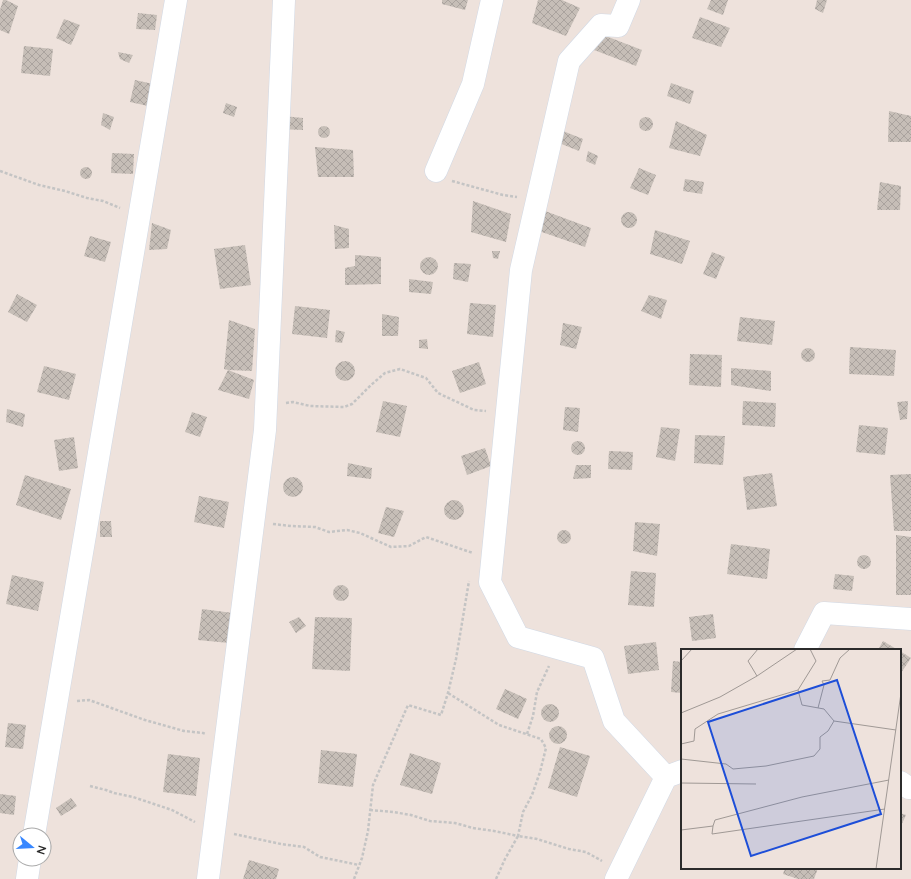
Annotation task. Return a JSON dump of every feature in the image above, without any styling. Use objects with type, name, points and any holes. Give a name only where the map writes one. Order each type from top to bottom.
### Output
[{"type":"street","points":[[35,827],[176,0]]},
{"type":"street","points":[[208,879],[265,430],[284,0]]},
{"type":"street","points":[[443,176],[473,84],[492,0]]},
{"type":"street","points":[[618,875],[674,774],[614,721],[593,658],[518,637],[490,582],[521,270],[569,61],[601,25],[618,26],[629,0]]},
{"type":"street","points":[[806,649],[824,613],[911,619]]},
{"type":"street","points":[[901,783],[909,788],[911,787]]},
{"type":"street","points":[[27,879],[29,867]]},
{"type":"path","points":[[0,171],[39,185],[104,201],[121,208],[140,213]]},
{"type":"path","points":[[443,176],[503,195],[519,197],[536,204]]},
{"type":"path","points":[[266,404],[293,402],[310,406],[344,407],[352,404],[385,373],[400,369],[426,378],[438,393],[474,410],[507,413]]},
{"type":"path","points":[[254,519],[286,526],[315,527],[329,532],[347,530],[360,533],[391,547],[409,546],[426,538],[469,552],[493,557]]},
{"type":"path","points":[[354,879],[368,831],[373,785],[408,705],[441,715],[456,659],[469,580]]},
{"type":"path","points":[[526,734],[532,716],[537,692],[558,648]]},
{"type":"path","points":[[448,693],[499,725],[541,739],[546,748],[532,795],[523,812],[518,836],[496,879]]},
{"type":"path","points":[[89,700],[145,720],[184,731],[203,733],[225,742]]},
{"type":"path","points":[[90,786],[133,797],[172,810],[193,821],[215,826],[231,833],[280,844],[304,847],[320,857],[359,865]]},
{"type":"path","points":[[370,810],[411,815],[430,821],[494,831],[586,852],[618,875]]},
{"type":"building","points":[[3,0],[18,6],[9,34],[0,30],[0,10]]},
{"type":"building","points":[[442,0],[468,0],[465,10],[442,4]]},
{"type":"building","points":[[538,0],[562,0],[580,8],[566,36],[532,23]]},
{"type":"building","points":[[711,0],[728,0],[723,15],[707,9]]},
{"type":"building","points":[[817,0],[827,0],[823,13],[815,9]]},
{"type":"building","points":[[138,13],[157,15],[155,30],[136,29]]},
{"type":"building","points":[[700,17],[730,28],[721,47],[692,38]]},
{"type":"building","points":[[64,19],[80,25],[71,45],[56,38]]},
{"type":"building","points":[[598,33],[642,50],[636,66],[594,50]]},
{"type":"building","points":[[24,46],[53,49],[50,76],[21,73]]},
{"type":"building","points":[[118,52],[133,55],[129,63],[120,59]]},
{"type":"building","points":[[135,80],[153,84],[148,106],[130,102]]},
{"type":"building","points":[[671,83],[694,91],[690,104],[667,96]]},
{"type":"building","points":[[226,103],[237,107],[234,117],[223,113]]},
{"type":"building","points":[[889,111],[911,116],[911,142],[888,142]]},
{"type":"building","points":[[103,113],[114,117],[110,130],[101,125]]},
{"type":"building","points":[[283,116],[303,118],[303,130],[278,129]]},
{"type":"building","points":[[643,117],[649,117],[653,121],[653,127],[649,131],[643,131],[639,127],[639,121]]},
{"type":"building","points":[[676,121],[707,135],[700,156],[669,148]]},
{"type":"building","points":[[322,126],[326,126],[330,132],[326,138],[322,138],[318,134],[318,130]]},
{"type":"building","points":[[563,131],[583,139],[579,151],[559,143]]},
{"type":"building","points":[[315,147],[353,150],[354,177],[318,177]]},
{"type":"building","points":[[588,151],[598,156],[595,165],[586,161]]},
{"type":"building","points":[[112,153],[134,154],[133,174],[111,173]]},
{"type":"building","points":[[86,167],[90,169],[92,173],[90,177],[86,179],[82,177],[80,173],[82,169]]},
{"type":"building","points":[[639,168],[656,175],[648,195],[630,188]]},
{"type":"building","points":[[685,179],[704,182],[702,194],[683,191]]},
{"type":"building","points":[[880,182],[901,186],[900,210],[877,210]]},
{"type":"building","points":[[473,201],[511,214],[506,242],[471,232]]},
{"type":"building","points":[[545,211],[591,228],[585,247],[539,231]]},
{"type":"building","points":[[629,212],[635,214],[637,220],[635,226],[629,228],[623,226],[621,220],[623,214]]},
{"type":"building","points":[[152,223],[171,230],[167,249],[149,250]]},
{"type":"building","points":[[334,225],[349,229],[349,248],[335,249]]},
{"type":"building","points":[[655,230],[690,241],[682,264],[650,254]]},
{"type":"building","points":[[90,236],[111,242],[105,262],[84,256]]},
{"type":"building","points":[[245,245],[251,285],[220,289],[214,249]]},
{"type":"building","points":[[492,251],[500,251],[498,259],[493,258]]},
{"type":"building","points":[[712,252],[725,257],[716,279],[703,274]]},
{"type":"building","points":[[355,255],[381,257],[381,284],[345,285],[345,268],[355,266]]},
{"type":"building","points":[[429,257],[433,258],[437,262],[437,270],[433,274],[429,275],[425,274],[421,270],[420,266],[421,262],[425,258]]},
{"type":"building","points":[[454,263],[471,264],[468,282],[453,279]]},
{"type":"building","points":[[409,279],[433,282],[431,294],[409,292]]},
{"type":"building","points":[[17,294],[37,305],[27,322],[8,312]]},
{"type":"building","points":[[649,295],[667,300],[661,319],[641,311]]},
{"type":"building","points":[[470,303],[496,305],[493,337],[467,334]]},
{"type":"building","points":[[295,306],[330,310],[327,338],[292,334]]},
{"type":"building","points":[[382,314],[399,317],[398,336],[382,336]]},
{"type":"building","points":[[740,317],[775,321],[772,345],[737,341]]},
{"type":"building","points":[[229,320],[255,329],[252,371],[224,369]]},
{"type":"building","points":[[563,323],[582,327],[576,349],[560,345]]},
{"type":"building","points":[[336,330],[345,332],[342,343],[335,342]]},
{"type":"building","points":[[427,339],[428,349],[419,348],[419,340]]},
{"type":"building","points":[[850,347],[896,350],[894,376],[849,374]]},
{"type":"building","points":[[805,348],[811,348],[815,352],[815,358],[811,362],[805,362],[801,358],[801,352]]},
{"type":"building","points":[[690,354],[722,355],[721,387],[689,385]]},
{"type":"building","points":[[345,361],[352,364],[355,371],[352,378],[345,381],[338,378],[335,371],[338,364]]},
{"type":"building","points":[[479,362],[486,384],[460,393],[452,371]]},
{"type":"building","points":[[44,366],[76,374],[69,400],[37,392]]},
{"type":"building","points":[[731,368],[771,371],[771,391],[731,385]]},
{"type":"building","points":[[228,370],[254,380],[249,399],[218,390]]},
{"type":"building","points":[[383,401],[407,406],[400,437],[376,432]]},
{"type":"building","points":[[743,401],[776,403],[775,427],[742,425]]},
{"type":"building","points":[[908,401],[907,419],[900,420],[897,402]]},
{"type":"building","points":[[565,407],[580,408],[578,432],[563,430]]},
{"type":"building","points":[[7,409],[25,414],[23,427],[6,422]]},
{"type":"building","points":[[192,412],[207,417],[200,437],[185,432]]},
{"type":"building","points":[[859,425],[888,428],[885,455],[856,452]]},
{"type":"building","points":[[661,427],[680,429],[675,461],[656,457]]},
{"type":"building","points":[[695,435],[725,436],[723,465],[694,463]]},
{"type":"building","points":[[74,437],[78,468],[59,471],[54,440]]},
{"type":"building","points":[[575,441],[581,441],[585,445],[585,451],[581,455],[575,455],[571,451],[571,445]]},
{"type":"building","points":[[485,448],[491,466],[467,475],[461,456]]},
{"type":"building","points":[[609,451],[633,452],[632,470],[608,469]]},
{"type":"building","points":[[348,463],[372,468],[371,479],[347,476]]},
{"type":"building","points":[[576,465],[591,465],[591,478],[573,479]]},
{"type":"building","points":[[772,473],[777,506],[747,510],[743,477]]},
{"type":"building","points":[[911,474],[911,531],[894,531],[890,475]]},
{"type":"building","points":[[25,475],[71,489],[61,520],[16,505]]},
{"type":"building","points":[[293,477],[300,480],[303,487],[300,494],[293,497],[286,494],[283,487],[286,480]]},
{"type":"building","points":[[199,496],[229,502],[224,528],[194,522]]},
{"type":"building","points":[[450,500],[458,500],[464,506],[464,514],[458,520],[450,520],[444,514],[444,506]]},
{"type":"building","points":[[386,507],[404,511],[394,537],[378,533]]},
{"type":"building","points":[[100,521],[111,521],[112,537],[100,537]]},
{"type":"building","points":[[635,522],[660,524],[657,556],[633,551]]},
{"type":"building","points":[[561,530],[567,530],[571,534],[571,540],[567,544],[561,544],[557,540],[557,534]]},
{"type":"building","points":[[896,535],[911,537],[911,595],[896,595]]},
{"type":"building","points":[[731,544],[770,549],[767,579],[727,574]]},
{"type":"building","points":[[861,555],[867,555],[871,559],[871,565],[867,569],[861,569],[857,565],[857,559]]},
{"type":"building","points":[[631,571],[656,573],[654,607],[628,605]]},
{"type":"building","points":[[835,574],[854,576],[852,591],[833,589]]},
{"type":"building","points":[[12,575],[44,582],[38,611],[6,604]]},
{"type":"building","points":[[341,585],[347,587],[349,593],[347,599],[341,601],[335,599],[333,593],[335,587]]},
{"type":"building","points":[[202,609],[233,613],[229,643],[198,640]]},
{"type":"building","points":[[713,614],[716,638],[692,641],[689,617]]},
{"type":"building","points":[[299,617],[306,626],[296,633],[289,622]]},
{"type":"building","points":[[315,617],[352,618],[350,671],[312,669]]},
{"type":"building","points":[[883,641],[896,649],[879,649]]},
{"type":"building","points":[[656,642],[659,670],[628,674],[624,646]]},
{"type":"building","points":[[901,652],[911,658],[901,673]]},
{"type":"building","points":[[673,661],[681,662],[681,693],[671,692]]},
{"type":"building","points":[[505,689],[527,699],[518,719],[496,709]]},
{"type":"building","points":[[550,704],[556,707],[559,713],[556,719],[550,722],[544,719],[541,713],[544,707]]},
{"type":"building","points":[[8,723],[26,725],[23,749],[5,747]]},
{"type":"building","points":[[554,726],[562,726],[567,731],[565,742],[562,744],[554,744],[549,739],[549,731]]},
{"type":"building","points":[[560,747],[590,756],[577,797],[548,788]]},
{"type":"building","points":[[321,750],[357,754],[353,787],[318,783]]},
{"type":"building","points":[[410,753],[441,763],[432,794],[400,785]]},
{"type":"building","points":[[168,754],[200,758],[196,796],[163,792]]},
{"type":"building","points":[[0,794],[16,796],[14,815],[0,813]]},
{"type":"building","points":[[71,798],[77,806],[61,816],[56,808]]},
{"type":"building","points":[[901,813],[906,815],[901,826]]},
{"type":"building","points":[[249,860],[279,869],[276,879],[243,879]]},
{"type":"building","points":[[785,869],[818,869],[814,879],[798,879],[783,874]]}]
